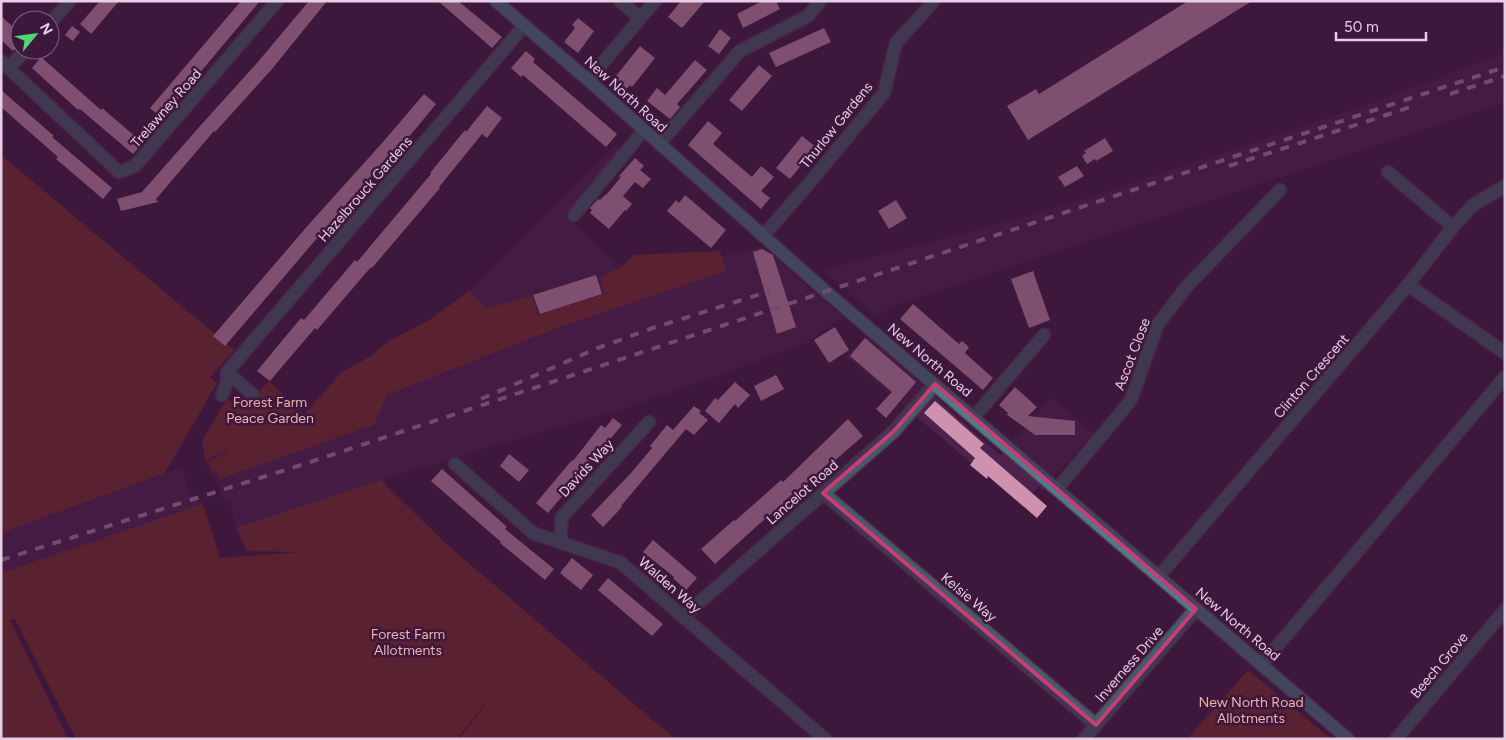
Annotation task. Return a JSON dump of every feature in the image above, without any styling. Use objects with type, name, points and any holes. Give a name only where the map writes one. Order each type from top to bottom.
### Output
[{"type":"street","points":[[60,12],[70,1]]},
{"type":"street","name":"Trelawney Road","points":[[5,64],[119,172],[135,166],[277,1]]},
{"type":"street","name":"New North Road","points":[[496,1],[763,236],[1348,739]]},
{"type":"street","points":[[620,1],[640,18]]},
{"type":"street","points":[[588,80],[655,1]]},
{"type":"street","points":[[659,144],[740,52],[808,16],[820,1]]},
{"type":"street","name":"Thurlow Gardens","points":[[763,236],[884,93],[896,44],[934,1]]},
{"type":"street","name":"Hazelbrouck Gardens","points":[[222,395],[227,382],[227,372],[525,25]]},
{"type":"street","points":[[574,215],[644,130]]},
{"type":"street","points":[[1388,172],[1453,227]]},
{"type":"street","name":"Clinton Crescent","points":[[1159,576],[1408,285],[1453,227],[1473,205],[1505,186]]},
{"type":"street","name":"Ascot Close","points":[[1057,489],[1131,400],[1158,324],[1188,285],[1280,190]]},
{"type":"street","points":[[1408,285],[1505,353]]},
{"type":"street","points":[[974,417],[1044,335]]},
{"type":"street","points":[[227,372],[253,395]]},
{"type":"street","points":[[1262,664],[1505,376]]},
{"type":"street","name":"Lancelot Road","points":[[683,617],[894,431],[935,384]]},
{"type":"street","name":"Davids Way","points":[[560,542],[562,516],[649,422]]},
{"type":"street","name":"Walden Way","points":[[455,464],[533,533],[621,563],[825,739]]},
{"type":"street","name":"Kelsie Way","points":[[823,493],[1096,725]]},
{"type":"street","name":"Inverness Drive","points":[[1084,739],[1196,609]]},
{"type":"street","name":"Beech Grove","points":[[1396,739],[1505,610]]},
{"type":"highlighted area","points":[[935,384],[1196,609],[1096,725],[823,493],[894,431]]},
{"type":"shaded area","points":[[1505,53],[1505,102],[892,306],[876,317],[824,270],[1026,217],[1084,199],[1369,104]]},
{"type":"shaded area","points":[[615,145],[626,152],[566,217],[621,267],[655,258],[677,268],[761,247],[843,317],[807,342],[615,412],[547,430],[381,480],[444,542],[247,551],[236,528],[229,500],[224,502],[213,473],[209,474],[205,460],[304,415],[341,373],[371,356],[389,341],[428,321],[469,291]]},
{"type":"shaded area","points":[[866,335],[1000,455],[1052,397],[1093,433],[1043,490],[1039,486],[1022,506],[846,357]]},
{"type":"shaded area","points":[[182,467],[189,491],[203,504],[220,558],[1,622],[1,533]]},
{"type":"green space","points":[[1,155],[234,350],[210,377],[217,383],[165,473],[1,533]]},
{"type":"green space","name":"Forest Farm Peace Garden","points":[[720,251],[726,271],[562,326],[387,395],[374,425],[219,479],[217,470],[212,471],[209,461],[228,453],[227,451],[205,460],[202,441],[227,399],[243,410],[269,381],[304,415],[341,373],[371,356],[389,341],[428,321],[469,291],[486,309],[531,295],[538,315],[604,294],[600,277],[621,267],[634,255]]},
{"type":"green space","name":"Forest Farm Allotments","points":[[381,480],[444,542],[675,739],[459,739],[511,671],[457,739],[76,739],[15,619],[10,620],[68,739],[1,739],[1,573],[203,504],[220,558],[303,552],[247,551],[236,528]]},
{"type":"green space","name":"New North Road Allotments","points":[[1248,670],[1331,739],[1187,739]]},
{"type":"building","points":[[100,1],[119,1],[91,34],[80,24]]},
{"type":"building","points":[[241,1],[260,1],[162,118],[150,108]]},
{"type":"building","points":[[309,1],[327,1],[272,69],[214,131],[156,199],[158,202],[121,211],[117,199],[142,192],[257,63]]},
{"type":"building","points":[[438,1],[458,1],[502,37],[492,48]]},
{"type":"building","points":[[681,1],[705,1],[682,28],[668,17]]},
{"type":"building","points":[[762,1],[776,1],[780,9],[743,28],[737,14]]},
{"type":"building","points":[[1188,1],[1252,1],[1028,140],[1007,106],[1036,89],[1039,94]]},
{"type":"building","points":[[1,16],[10,24],[10,48],[1,40]]},
{"type":"building","points":[[578,18],[594,31],[578,53],[564,42],[575,28],[572,25]]},
{"type":"building","points":[[72,26],[80,32],[73,41],[65,35]]},
{"type":"building","points":[[824,28],[831,42],[776,67],[769,53]]},
{"type":"building","points":[[720,29],[731,38],[719,54],[708,46]]},
{"type":"building","points":[[640,46],[655,58],[632,87],[630,85],[625,91],[612,81]]},
{"type":"building","points":[[526,51],[535,59],[533,62],[617,134],[606,147],[523,75],[521,77],[511,68]]},
{"type":"building","points":[[39,60],[44,60],[101,110],[102,108],[143,143],[133,154],[80,109],[78,110],[32,68]]},
{"type":"building","points":[[695,60],[707,70],[677,104],[680,107],[670,119],[647,101],[657,88],[665,95]]},
{"type":"building","points":[[759,65],[772,76],[742,111],[729,100]]},
{"type":"building","points":[[1,90],[112,188],[103,199],[56,159],[58,157],[1,107]]},
{"type":"building","points":[[424,94],[436,104],[399,149],[398,147],[324,230],[225,346],[213,336]]},
{"type":"building","points":[[487,106],[502,118],[487,138],[482,134],[440,188],[372,268],[317,330],[315,328],[270,381],[257,371],[301,318],[304,320],[355,260],[357,262],[431,174],[465,130],[466,132]]},
{"type":"building","points":[[708,121],[722,133],[713,144],[752,177],[761,166],[774,177],[761,191],[770,198],[761,209],[688,145]]},
{"type":"building","points":[[802,136],[816,147],[790,179],[776,168]]},
{"type":"building","points":[[1105,138],[1113,151],[1087,164],[1082,156],[1086,153],[1084,151]]},
{"type":"building","points":[[635,158],[644,166],[640,170],[651,179],[643,188],[635,182],[623,196],[632,204],[609,229],[590,213],[592,210],[590,208],[598,199],[600,200],[606,195]]},
{"type":"building","points":[[1077,166],[1084,176],[1065,187],[1058,177]]},
{"type":"building","points":[[685,195],[726,230],[711,248],[667,211],[676,200],[679,203]]},
{"type":"building","points":[[896,200],[907,218],[889,229],[878,211]]},
{"type":"building","points":[[762,249],[773,255],[796,327],[777,334],[753,252]]},
{"type":"building","points":[[1033,271],[1050,320],[1029,328],[1011,279]]},
{"type":"building","points":[[596,275],[602,294],[540,314],[533,295]]},
{"type":"building","points":[[913,304],[959,344],[962,341],[969,347],[965,353],[993,378],[983,390],[900,319]]},
{"type":"building","points":[[835,327],[849,350],[829,363],[814,340]]},
{"type":"building","points":[[865,338],[916,382],[886,418],[876,409],[892,392],[850,356]]},
{"type":"building","points":[[776,375],[784,389],[761,401],[754,386]]},
{"type":"building","points":[[735,382],[750,395],[738,408],[735,404],[719,423],[705,411],[715,398],[718,400]]},
{"type":"building","points":[[1015,387],[1037,407],[1028,416],[1075,421],[1075,435],[1035,435],[1006,414],[1009,414],[999,405]]},
{"type":"building","points":[[935,401],[984,444],[980,448],[1047,506],[1037,518],[988,476],[987,479],[970,465],[975,458],[924,413]]},
{"type":"building","points":[[694,406],[708,420],[694,435],[686,429],[622,507],[603,527],[591,515],[631,473],[652,448],[650,446],[667,425],[673,430]]},
{"type":"building","points":[[613,418],[622,425],[548,513],[536,503],[573,461],[601,425],[605,428]]},
{"type":"building","points":[[848,419],[863,436],[832,463],[831,461],[799,491],[783,502],[715,564],[701,549],[781,480],[783,482]]},
{"type":"building","points":[[509,454],[529,470],[519,482],[500,466]]},
{"type":"building","points":[[442,469],[507,527],[505,529],[554,569],[545,580],[500,543],[431,481]]},
{"type":"building","points":[[653,540],[697,578],[686,590],[674,577],[643,552]]},
{"type":"building","points":[[572,558],[593,575],[581,590],[560,573]]},
{"type":"building","points":[[608,578],[663,624],[652,636],[598,590]]},
{"type":"railway","points":[[1,560],[301,465],[1505,67]]},
{"type":"railway","points":[[1450,94],[1505,76]]},
{"type":"railway","points":[[1229,166],[1417,105]]},
{"type":"railway","points":[[481,399],[598,348],[650,329],[770,291]]}]
